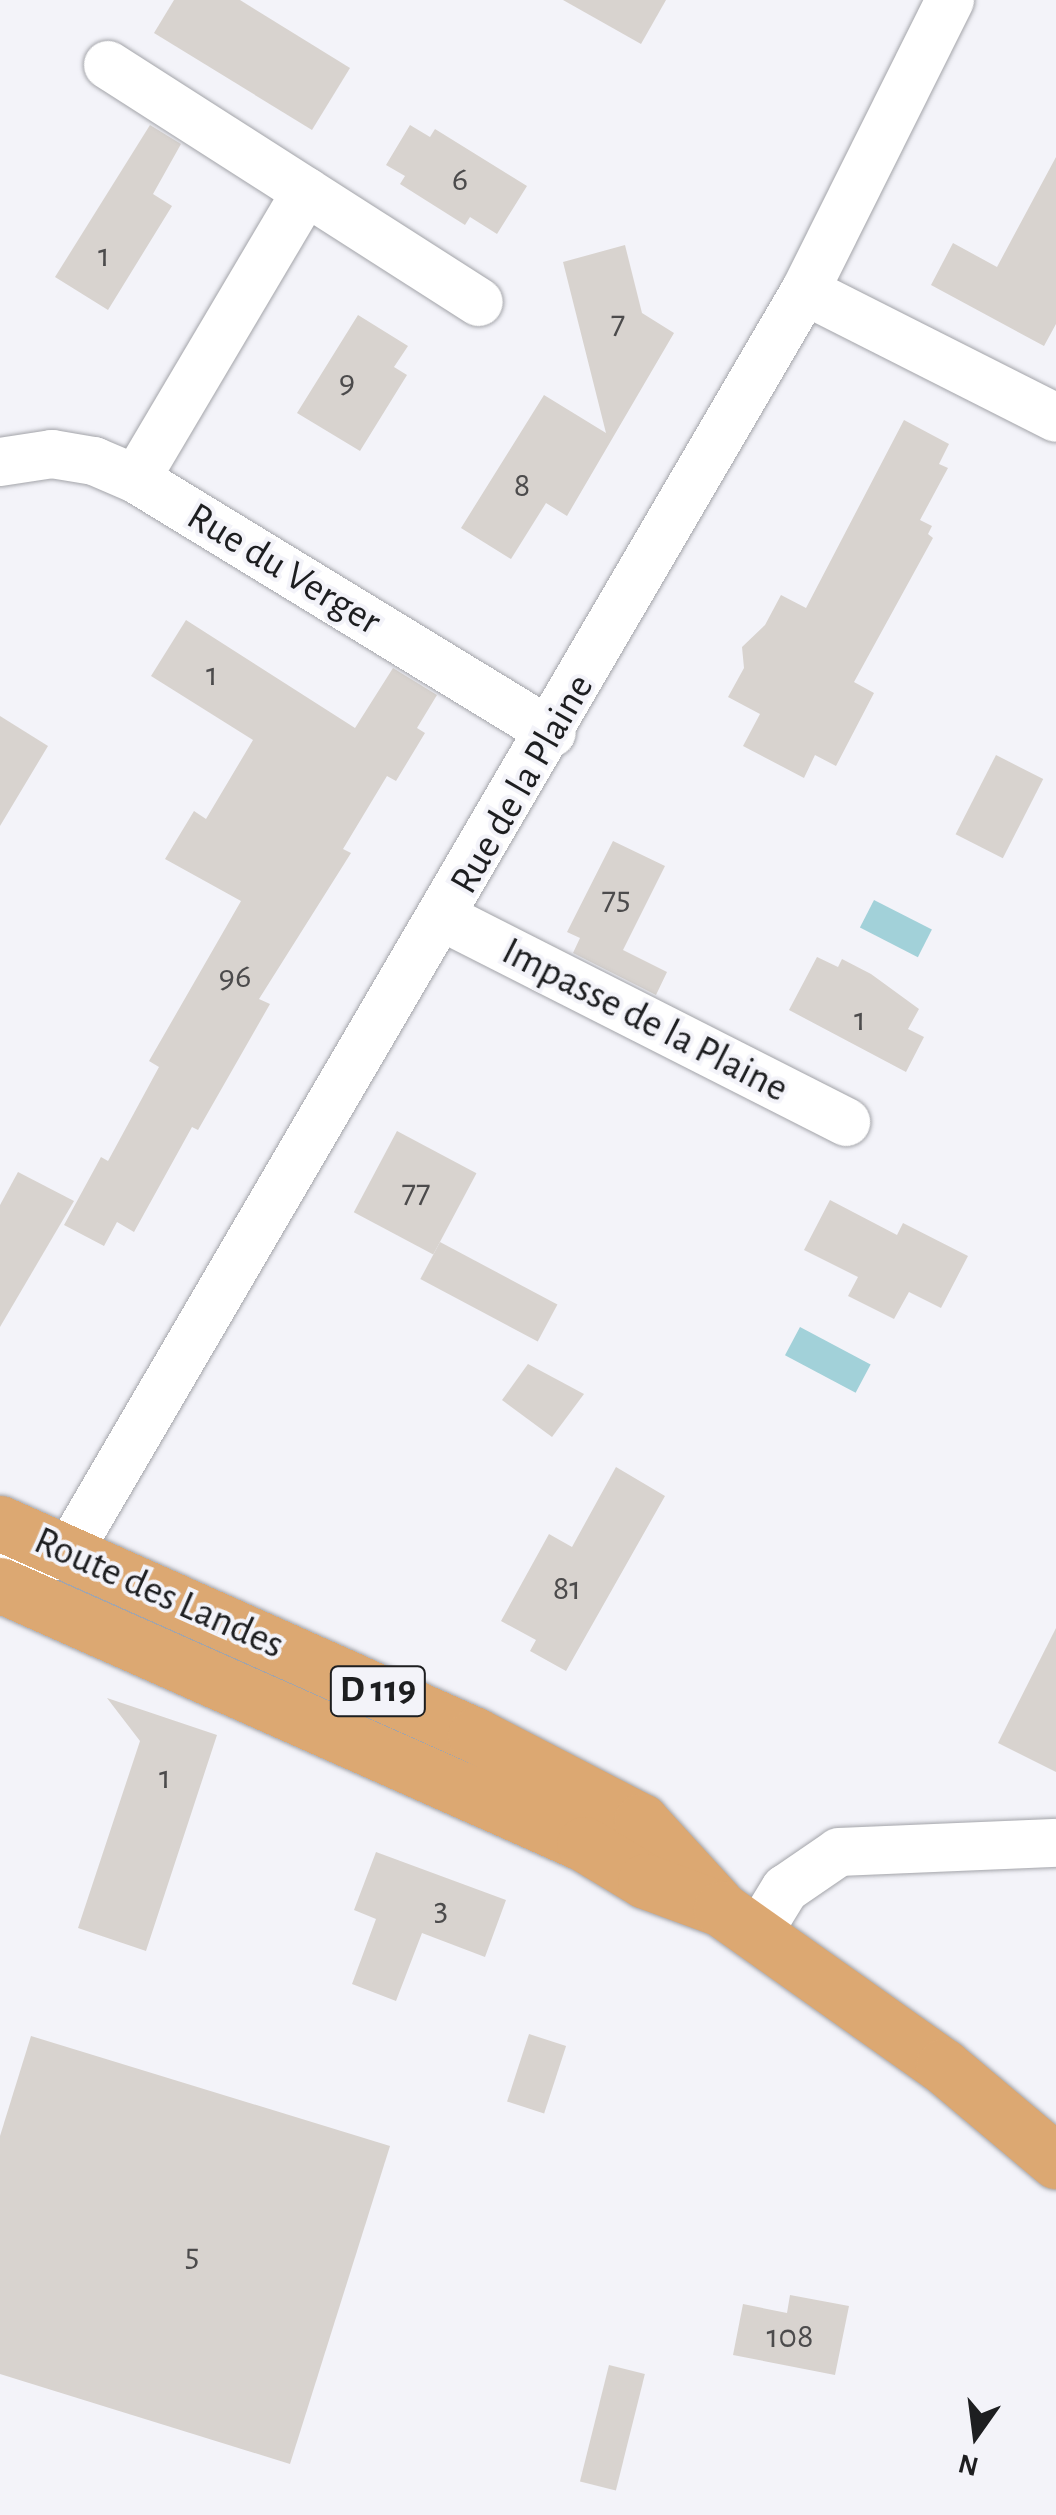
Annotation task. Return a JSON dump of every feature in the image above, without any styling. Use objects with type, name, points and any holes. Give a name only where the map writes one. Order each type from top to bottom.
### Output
[{"type":"main road","name":"Route des Landes","points":[[0,1523],[475,1736],[642,1821],[740,1921]]},
{"type":"main road","name":"Route des Landes","points":[[0,1585],[584,1844],[645,1881],[740,1921]]},
{"type":"main road","name":"D 119","points":[[740,1921],[944,2066],[1056,2161]]},
{"type":"street","name":"Rue de la Plaine","points":[[68,1553],[444,918],[805,291],[950,0]]},
{"type":"street","points":[[108,65],[479,302]]},
{"type":"street","points":[[136,479],[306,191]]},
{"type":"street","points":[[805,291],[1056,418]]},
{"type":"street","name":"Rue du Verger","points":[[0,462],[52,454],[94,461],[136,479],[552,733]]},
{"type":"street","name":"Impasse de la Plaine","points":[[444,918],[846,1122]]},
{"type":"street","points":[[0,1568],[68,1553]]},
{"type":"street","points":[[740,1921],[839,1852],[1056,1843]]},
{"type":"water","points":[[874,900],[932,930],[918,957],[860,928]]},
{"type":"water","points":[[800,1327],[871,1365],[856,1393],[785,1355]]},
{"type":"building","points":[[174,0],[240,0],[350,68],[312,130],[154,33]]},
{"type":"building","points":[[563,0],[666,0],[641,44]]},
{"type":"building","points":[[150,125],[181,144],[153,194],[172,206],[108,310],[55,277]]},
{"type":"building","points":[[410,125],[430,137],[435,129],[527,186],[497,234],[470,217],[465,225],[400,184],[405,176],[386,165]]},
{"type":"building","points":[[1056,157],[1056,324],[1044,346],[931,285],[953,243],[997,267]]},
{"type":"building","points":[[625,245],[642,313],[674,333],[567,516],[546,503],[511,559],[461,528],[544,395],[606,433],[563,262]]},
{"type":"building","points":[[358,315],[408,346],[394,367],[407,375],[360,451],[297,413]]},
{"type":"building","points":[[904,420],[949,444],[939,464],[948,468],[920,520],[932,526],[928,534],[933,538],[854,682],[874,693],[836,766],[815,755],[804,778],[743,746],[760,714],[728,697],[744,668],[742,647],[765,625],[781,595],[806,608]]},
{"type":"building","points":[[186,620],[355,728],[393,668],[437,695],[417,728],[425,733],[396,781],[387,776],[343,849],[351,853],[259,999],[270,1004],[198,1130],[192,1127],[134,1232],[117,1222],[104,1246],[64,1225],[101,1157],[108,1161],[159,1067],[149,1061],[241,901],[165,859],[194,811],[206,819],[253,740],[151,676]]},
{"type":"building","points":[[0,716],[48,746],[0,826]]},
{"type":"building","points":[[996,755],[1043,779],[1003,858],[956,834]]},
{"type":"building","points":[[613,841],[665,866],[623,950],[667,972],[656,995],[573,953],[580,938],[567,932]]},
{"type":"building","points":[[817,957],[838,967],[842,959],[871,974],[919,1009],[908,1029],[924,1037],[906,1072],[789,1010]]},
{"type":"building","points":[[397,1131],[476,1173],[433,1254],[354,1212]]},
{"type":"building","points":[[18,1172],[74,1201],[0,1327],[0,1205]]},
{"type":"building","points":[[830,1200],[897,1235],[903,1223],[968,1256],[941,1308],[909,1292],[894,1319],[848,1296],[858,1277],[804,1250]]},
{"type":"building","points":[[440,1242],[557,1304],[538,1342],[420,1279]]},
{"type":"building","points":[[528,1364],[584,1394],[552,1437],[502,1400]]},
{"type":"building","points":[[616,1467],[665,1496],[566,1671],[530,1651],[536,1640],[501,1621],[549,1534],[572,1547]]},
{"type":"building","points":[[1056,1628],[1056,1772],[998,1743]]},
{"type":"building","points":[[107,1698],[217,1735],[146,1951],[78,1928],[140,1741]]},
{"type":"building","points":[[376,1852],[506,1900],[485,1957],[422,1933],[396,2001],[352,1984],[376,1919],[354,1910]]},
{"type":"building","points":[[529,2034],[566,2046],[544,2114],[507,2102]]},
{"type":"building","points":[[31,2036],[390,2146],[290,2464],[0,2374],[0,2136]]},
{"type":"building","points":[[790,2295],[849,2306],[835,2375],[733,2355],[743,2304],[787,2313]]},
{"type":"building","points":[[609,2365],[645,2374],[616,2490],[580,2481]]}]
